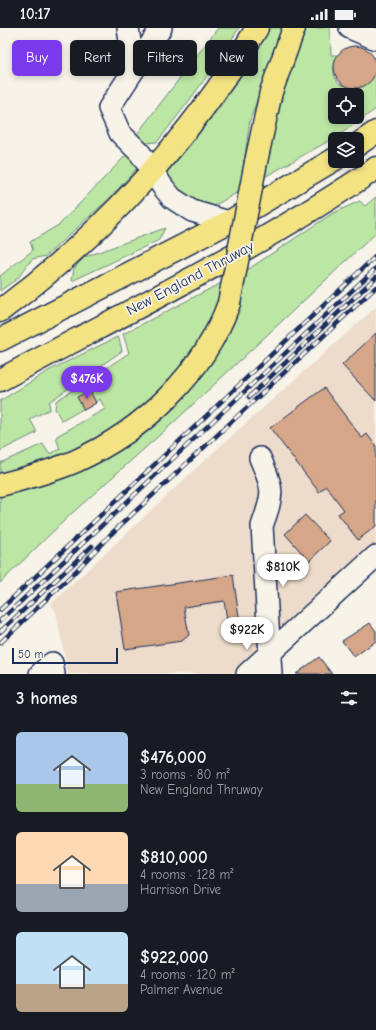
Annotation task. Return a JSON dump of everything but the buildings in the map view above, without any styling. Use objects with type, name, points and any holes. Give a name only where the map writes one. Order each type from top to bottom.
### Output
[{"type":"highway","points":[[0,311],[68,256],[152,171],[231,69],[256,28]]},
{"type":"highway","points":[[0,485],[56,469],[107,445],[161,404],[191,371],[213,338],[229,302],[271,92],[294,28]]},
{"type":"highway","points":[[364,140],[376,132]]},
{"type":"highway","name":"New England Thruway","points":[[0,340],[229,222],[328,163]]},
{"type":"highway","name":"New England Thruway","points":[[0,380],[250,246],[285,226],[376,168]]},
{"type":"street","points":[[128,28],[133,62]]},
{"type":"street","points":[[153,40],[161,28]]},
{"type":"street","points":[[350,28],[376,39]]},
{"type":"street","points":[[133,71],[109,108],[120,133],[140,153],[163,187],[181,205],[192,211],[229,222]]},
{"type":"street","points":[[260,458],[271,484],[270,504],[262,526],[271,674]]},
{"type":"street","points":[[247,674],[376,556]]},
{"type":"street","points":[[40,674],[52,663],[54,674]]},
{"type":"shaded area","points":[[376,307],[376,564],[256,674],[68,674],[56,612],[51,604],[206,459]]},
{"type":"green space","points":[[218,28],[239,28],[231,40],[209,40]]},
{"type":"green space","points":[[265,28],[283,28],[250,120],[240,191],[214,206],[194,204],[167,179],[166,167],[231,76],[258,76],[258,40],[256,40]]},
{"type":"green space","points":[[304,28],[330,28],[331,55],[338,55],[334,69],[335,78],[341,84],[349,87],[366,81],[372,72],[374,60],[376,60],[376,109],[364,117],[364,88],[328,88],[328,124],[355,124],[343,132],[328,132],[328,141],[263,178],[280,91]]},
{"type":"green space","points":[[205,45],[205,76],[207,76],[179,115],[157,142],[144,143],[134,138],[181,76],[197,76],[197,56]]},
{"type":"green space","points":[[131,150],[136,158],[137,168],[111,197],[46,256],[32,259],[18,278],[0,291],[0,276],[33,250],[30,242],[60,224]]},
{"type":"green space","points":[[376,197],[376,233],[172,424],[70,515],[0,583],[0,495],[88,464],[202,373],[232,326],[243,295],[247,270],[333,213],[360,201],[365,206]]},
{"type":"green space","points":[[165,228],[159,240],[72,281],[74,268],[85,257]]},
{"type":"green space","points":[[223,282],[215,311],[202,339],[185,364],[164,388],[116,427],[90,443],[49,463],[0,477],[0,463],[43,444],[49,454],[60,449],[56,438],[57,436],[105,409],[100,399],[62,421],[55,409],[56,401],[129,353],[123,334]]},
{"type":"green space","points":[[117,337],[119,339],[122,351],[49,402],[50,409],[30,419],[36,433],[0,451],[0,401],[48,371]]},
{"type":"railway","points":[[0,610],[376,256]]},
{"type":"railway","points":[[0,621],[376,268]]},
{"type":"railway","points":[[249,397],[376,277]]},
{"type":"railway","points":[[0,643],[73,574],[110,535],[376,287]]},
{"type":"railway","points":[[0,632],[92,546]]}]
